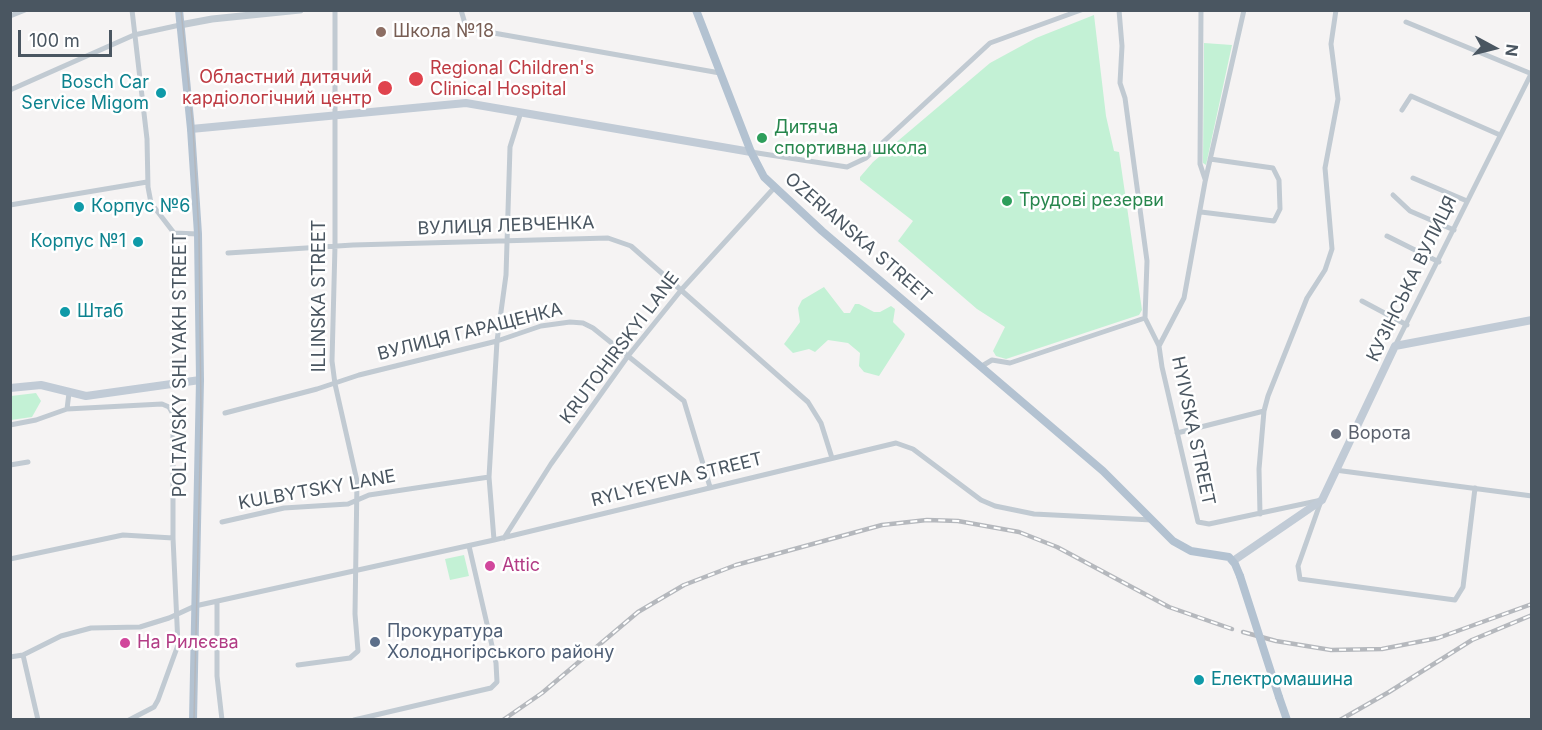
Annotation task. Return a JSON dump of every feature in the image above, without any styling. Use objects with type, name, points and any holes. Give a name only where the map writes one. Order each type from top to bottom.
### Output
[{"type":"main road","name":"POLTAVSKY SHLYAKH STREET","points":[[179,10],[191,129],[198,234],[200,380],[193,720]]},
{"type":"main road","name":"OZERIANSKA STREET","points":[[696,10],[759,172],[774,188],[1103,471],[1182,547],[1226,556],[1233,561]]},
{"type":"main road","points":[[191,129],[466,103],[751,152]]},
{"type":"main road","points":[[1395,346],[1532,320]]},
{"type":"main road","name":"КУЗІНСЬКА ВУЛИЦЯ","points":[[1322,500],[1395,346]]},
{"type":"main road","points":[[10,388],[41,385],[69,393],[95,395],[200,380]]},
{"type":"main road","points":[[1287,720],[1240,576],[1233,561],[1322,500]]},
{"type":"street","points":[[10,16],[26,10]]},
{"type":"street","points":[[132,10],[147,139],[147,182],[151,203],[167,227],[179,235],[198,234]]},
{"type":"street","points":[[10,90],[134,35],[212,19],[300,10]]},
{"type":"street","name":"ILLINSKA STREET","points":[[298,665],[350,658],[358,651],[355,501],[357,481],[332,361],[335,246],[333,126],[336,116],[335,10]]},
{"type":"street","points":[[461,10],[466,27],[471,29],[720,73]]},
{"type":"street","points":[[751,152],[847,167],[866,158],[990,43],[1081,10]]},
{"type":"street","points":[[982,366],[992,360],[1010,363],[1145,318],[1147,261],[1125,98],[1120,82],[1122,46],[1119,10]]},
{"type":"street","name":"HYIVSKA STREET","points":[[1202,10],[1200,164],[1205,182]]},
{"type":"street","name":"HYIVSKA STREET","points":[[1159,346],[1184,298],[1205,182],[1244,10]]},
{"type":"street","points":[[1322,500],[1260,514],[1259,469],[1264,411],[1274,379],[1304,305],[1325,270],[1332,249],[1326,168],[1338,99],[1331,44],[1336,10]]},
{"type":"street","points":[[1406,22],[1531,73]]},
{"type":"street","name":"КУЗІНСЬКА ВУЛИЦЯ","points":[[1395,346],[1439,262],[1531,73]]},
{"type":"street","points":[[1402,110],[1411,96],[1500,135]]},
{"type":"street","points":[[494,540],[489,477],[496,341],[506,275],[510,147],[521,112]]},
{"type":"street","points":[[1201,212],[1274,221],[1279,215],[1279,180],[1273,168],[1210,159]]},
{"type":"street","points":[[1413,178],[1467,201]]},
{"type":"street","points":[[10,205],[147,182]]},
{"type":"street","name":"KRUTOHIRSKYI LANE","points":[[504,538],[551,465],[628,356],[682,289],[774,188]]},
{"type":"street","points":[[1393,195],[1410,211],[1454,230]]},
{"type":"street","points":[[1387,236],[1439,262]]},
{"type":"street","name":"ВУЛИЦЯ ЛЕВЧЕНКА","points":[[228,253],[335,246],[608,238],[631,246],[808,402],[821,423],[832,458]]},
{"type":"street","points":[[1362,301],[1407,325]]},
{"type":"street","name":"HYIVSKA STREET","points":[[1145,318],[1159,346],[1198,522],[1209,524],[1260,514]]},
{"type":"street","name":"ВУЛИЦЯ ГАРАЩЕНКА","points":[[225,414],[335,384],[359,375],[496,341],[541,326],[570,322],[583,323],[593,328],[684,401],[710,487]]},
{"type":"street","points":[[67,409],[69,393]]},
{"type":"street","points":[[10,425],[36,420],[67,409],[162,404],[169,407],[173,414],[173,538],[178,645],[154,707],[129,720]]},
{"type":"street","points":[[1177,433],[1264,411]]},
{"type":"street","name":"RYLYEYEVA STREET","points":[[10,657],[23,655],[61,636],[91,628],[140,627],[196,606],[504,538],[896,443],[905,444],[981,500],[995,506],[1034,514],[1152,520]]},
{"type":"street","points":[[10,465],[28,462]]},
{"type":"street","points":[[1335,470],[1532,496]]},
{"type":"street","name":"KULBYTSKY LANE","points":[[222,522],[284,508],[355,501],[369,495],[489,477]]},
{"type":"street","name":"КУЗІНСЬКА ВУЛИЦЯ","points":[[1322,500],[1298,566],[1300,579],[1455,600],[1463,587],[1475,488]]},
{"type":"street","points":[[10,560],[123,535],[173,538]]},
{"type":"street","points":[[354,720],[491,688],[497,681],[496,663],[469,546]]},
{"type":"street","points":[[217,602],[215,622],[222,720]]},
{"type":"street","points":[[23,655],[38,720]]},
{"type":"green space","name":"Трудові резерви","points":[[1094,15],[1106,116],[1114,151],[1119,152],[1142,310],[1139,315],[1006,359],[996,356],[993,351],[1005,327],[977,309],[898,241],[913,221],[860,180],[860,177],[873,162],[990,63],[1036,38]]},
{"type":"green space","points":[[1204,43],[1232,45],[1206,165],[1203,163]]},
{"type":"green space","points":[[824,287],[844,313],[850,313],[855,304],[874,312],[880,312],[891,306],[895,309],[893,322],[905,334],[879,376],[864,372],[859,366],[860,353],[848,343],[828,340],[815,352],[809,349],[793,353],[784,344],[800,322],[798,308],[802,300]]},
{"type":"green space","points":[[36,393],[41,401],[32,417],[11,420],[11,396]]},
{"type":"green space","points":[[464,555],[469,576],[450,580],[445,559]]},
{"type":"tram line","points":[[181,10],[193,128],[199,234],[201,418],[194,720]]},
{"type":"railway","points":[[503,720],[542,693],[638,612],[684,585],[736,565],[882,525],[927,520],[958,521],[1019,532],[1057,547],[1169,607],[1232,629]]},
{"type":"railway","points":[[1243,632],[1276,641],[1331,650],[1382,649],[1438,638],[1532,604]]},
{"type":"railway","points":[[1340,720],[1472,640],[1532,615]]},
{"type":"place","name":"Школа №18","points":[[381,32]]},
{"type":"place","name":"Regional Children's Clinical Hospital","points":[[416,79]]},
{"type":"place","name":"Областний дитячий кардіологічний центр","points":[[385,88]]},
{"type":"place","name":"Bosch Car Service Migom","points":[[161,93]]},
{"type":"place","name":"Дитяча спортивна школа","points":[[762,138]]},
{"type":"place","name":"Трудові резерви","points":[[1007,201]]},
{"type":"place","name":"Корпус №6","points":[[79,207]]},
{"type":"place","name":"Корпус №1","points":[[138,242]]},
{"type":"place","name":"Штаб","points":[[65,312]]},
{"type":"place","name":"Ворота","points":[[1336,434]]},
{"type":"place","name":"Attic","points":[[490,566]]},
{"type":"place","name":"Прокуратура Холодногірського району","points":[[375,642]]},
{"type":"place","name":"На Рилєєва","points":[[125,643]]},
{"type":"place","name":"Електромашина","points":[[1199,680]]}]
